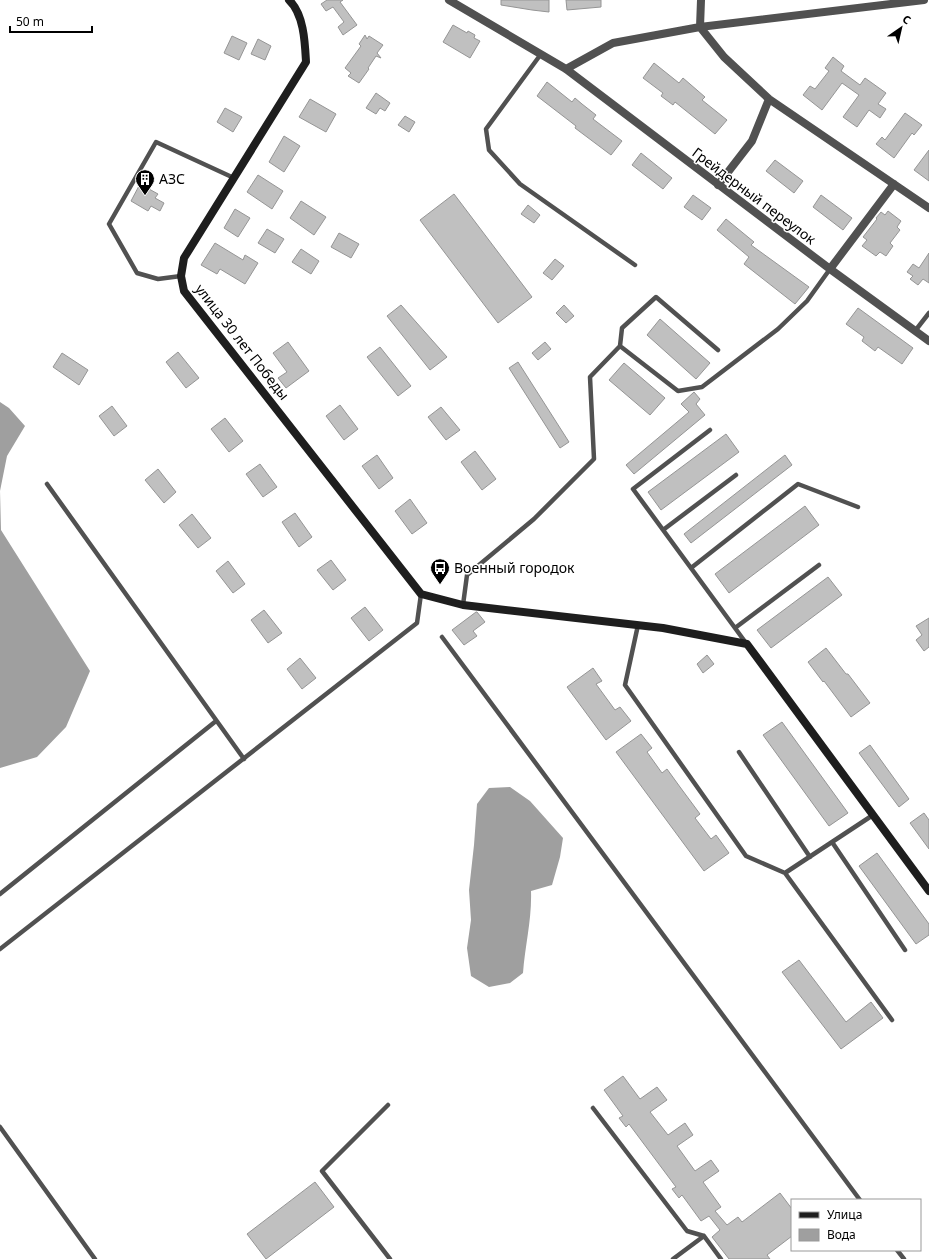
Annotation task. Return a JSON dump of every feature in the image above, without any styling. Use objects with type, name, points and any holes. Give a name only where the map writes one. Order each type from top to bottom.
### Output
[{"type":"street","name":"улица 30 лет Победы","points":[[290,0],[296,6],[304,33],[306,62],[184,258],[181,276],[184,291],[421,594]]},
{"type":"street","name":"Грейдерный переулок","points":[[449,0],[566,69],[830,269],[929,341]]},
{"type":"street","points":[[701,0],[700,27],[724,57],[769,99],[929,208]]},
{"type":"street","points":[[566,69],[613,43],[700,27],[924,0]]},
{"type":"street","points":[[718,185],[752,141],[769,99]]},
{"type":"street","points":[[830,269],[894,184]]},
{"type":"street","points":[[421,594],[463,605],[663,628],[747,644],[929,891]]},
{"type":"lane","points":[[541,54],[486,129],[489,150],[520,184],[635,265]]},
{"type":"lane","points":[[181,276],[158,279],[137,273],[109,224],[156,142],[234,178]]},
{"type":"lane","points":[[620,346],[678,390],[702,387],[778,329],[807,301],[830,269]]},
{"type":"lane","points":[[463,605],[467,575],[534,519],[594,459],[590,376],[620,346],[622,328],[656,297],[718,350]]},
{"type":"lane","points":[[915,331],[929,313]]},
{"type":"lane","points":[[710,430],[633,489],[747,644]]},
{"type":"lane","points":[[663,530],[736,475]]},
{"type":"lane","points":[[47,484],[244,759]]},
{"type":"lane","points":[[691,568],[798,484],[858,507]]},
{"type":"lane","points":[[735,628],[820,565]]},
{"type":"lane","points":[[0,949],[416,623],[421,594]]},
{"type":"lane","points":[[638,625],[625,685],[746,856],[785,874],[892,1020]]},
{"type":"lane","points":[[442,637],[859,1199]]},
{"type":"lane","points":[[0,894],[216,721]]},
{"type":"lane","points":[[739,752],[810,857]]},
{"type":"lane","points":[[785,874],[873,815]]},
{"type":"lane","points":[[832,842],[905,950]]},
{"type":"lane","points":[[388,1105],[322,1171],[390,1259]]},
{"type":"lane","points":[[594,1108],[687,1231],[704,1236],[721,1259]]},
{"type":"lane","points":[[0,1127],[95,1259]]},
{"type":"lane","points":[[673,1259],[704,1236]]},
{"type":"lane","points":[[898,1251],[904,1259]]},
{"type":"water","points":[[0,402],[9,408],[25,426],[7,456],[0,491]]},
{"type":"water","points":[[0,491],[1,530],[90,671],[66,727],[37,757],[0,768]]},
{"type":"water","points":[[510,787],[530,801],[563,838],[560,857],[552,885],[531,891],[523,973],[510,983],[489,987],[471,976],[467,948],[471,920],[469,890],[477,804],[489,788]]},
{"type":"building","points":[[327,0],[343,0],[340,2],[357,25],[343,35],[338,27],[344,22],[333,7],[326,11],[321,4]]},
{"type":"building","points":[[501,0],[549,0],[549,12],[501,5]]},
{"type":"building","points":[[566,0],[601,0],[601,7],[567,10]]},
{"type":"building","points":[[453,25],[467,33],[468,31],[475,35],[474,38],[480,41],[470,58],[443,42]]},
{"type":"building","points":[[365,35],[367,39],[369,36],[383,45],[377,53],[381,58],[376,56],[359,83],[348,76],[351,73],[345,68],[361,46],[359,44]]},
{"type":"building","points":[[232,36],[247,43],[239,60],[224,53]]},
{"type":"building","points":[[258,39],[271,46],[265,60],[251,54]]},
{"type":"building","points":[[833,57],[844,66],[841,71],[860,85],[865,78],[886,93],[878,104],[886,109],[880,118],[869,110],[857,127],[843,117],[859,95],[842,83],[822,110],[803,95],[810,86],[815,89],[829,71],[825,68]]},
{"type":"building","points":[[654,63],[679,83],[683,78],[705,97],[702,100],[727,120],[715,134],[675,102],[673,105],[661,96],[663,93],[643,78]]},
{"type":"building","points":[[547,82],[572,102],[575,98],[596,115],[593,119],[622,141],[611,155],[575,128],[576,126],[537,96]]},
{"type":"building","points":[[376,93],[390,103],[385,111],[380,108],[376,114],[366,108]]},
{"type":"building","points":[[310,99],[336,114],[326,132],[299,117]]},
{"type":"building","points":[[225,108],[242,117],[233,132],[217,122]]},
{"type":"building","points":[[905,113],[922,125],[914,135],[912,133],[894,158],[876,144],[882,137],[885,140]]},
{"type":"building","points":[[405,116],[415,122],[409,132],[398,125]]},
{"type":"building","points":[[284,136],[300,146],[284,172],[269,162]]},
{"type":"building","points":[[929,150],[929,181],[914,170]]},
{"type":"building","points":[[641,153],[672,178],[663,189],[632,165]]},
{"type":"building","points":[[775,160],[803,181],[794,193],[766,171]]},
{"type":"building","points":[[258,175],[283,191],[272,209],[247,192]]},
{"type":"building","name":"АЗС","points":[[140,184],[158,194],[155,198],[164,203],[160,211],[151,206],[148,211],[131,201]]},
{"type":"building","points":[[454,194],[532,297],[498,323],[420,220]]},
{"type":"building","points":[[693,195],[711,208],[702,220],[684,207]]},
{"type":"building","points":[[821,195],[852,218],[843,230],[813,207]]},
{"type":"building","points":[[301,201],[326,217],[314,235],[290,218]]},
{"type":"building","points":[[528,205],[540,215],[534,223],[521,214]]},
{"type":"building","points":[[235,209],[250,218],[238,237],[224,228]]},
{"type":"building","points":[[888,211],[901,221],[897,227],[900,230],[890,243],[893,246],[886,256],[880,252],[876,256],[862,246],[867,240],[863,237],[881,212],[885,215]]},
{"type":"building","points":[[726,219],[754,242],[751,245],[809,287],[795,304],[744,264],[749,257],[717,230]]},
{"type":"building","points":[[267,229],[284,239],[275,253],[258,243]]},
{"type":"building","points":[[339,233],[359,244],[351,258],[331,247]]},
{"type":"building","points":[[215,243],[243,260],[245,255],[258,263],[245,284],[220,269],[217,274],[201,265]]},
{"type":"building","points":[[301,249],[319,261],[311,274],[292,262]]},
{"type":"building","points":[[929,253],[929,283],[923,279],[918,285],[910,279],[913,276],[907,272],[913,264],[919,268]]},
{"type":"building","points":[[555,259],[564,266],[552,280],[543,273]]},
{"type":"building","points":[[401,305],[447,357],[430,370],[387,316]]},
{"type":"building","points":[[564,305],[574,316],[566,323],[556,313]]},
{"type":"building","points":[[858,308],[913,348],[902,364],[878,347],[875,351],[862,341],[864,337],[846,324]]},
{"type":"building","points":[[660,319],[710,363],[696,379],[647,335]]},
{"type":"building","points":[[288,342],[309,371],[286,388],[278,378],[287,372],[273,353]]},
{"type":"building","points":[[545,342],[551,349],[538,360],[532,353]]},
{"type":"building","points":[[380,347],[411,386],[398,396],[367,357]]},
{"type":"building","points":[[178,352],[199,378],[186,388],[166,362]]},
{"type":"building","points":[[62,353],[88,370],[79,385],[53,367]]},
{"type":"building","points":[[518,362],[569,442],[560,448],[509,368]]},
{"type":"building","points":[[624,363],[665,398],[650,415],[609,380]]},
{"type":"building","points":[[694,392],[700,399],[696,404],[705,415],[634,474],[626,465],[689,412],[681,404]]},
{"type":"building","points":[[340,405],[358,429],[344,440],[326,416]]},
{"type":"building","points":[[112,406],[127,426],[114,436],[99,416]]},
{"type":"building","points":[[441,407],[460,430],[446,440],[428,417]]},
{"type":"building","points":[[225,418],[243,441],[229,452],[211,429]]},
{"type":"building","points":[[726,434],[739,452],[661,510],[648,492]]},
{"type":"building","points":[[475,451],[496,479],[482,490],[461,462]]},
{"type":"building","points":[[377,455],[393,478],[379,489],[362,466]]},
{"type":"building","points":[[785,455],[792,465],[691,543],[684,534]]},
{"type":"building","points":[[260,464],[277,487],[263,497],[246,474]]},
{"type":"building","points":[[158,469],[176,492],[164,503],[145,480]]},
{"type":"building","points":[[410,499],[427,523],[412,534],[395,511]]},
{"type":"building","points":[[805,506],[819,525],[729,593],[715,574]]},
{"type":"building","points":[[295,513],[312,537],[299,547],[282,522]]},
{"type":"building","points":[[192,514],[211,538],[198,548],[179,525]]},
{"type":"building","points":[[331,560],[346,580],[333,590],[317,570]]},
{"type":"building","points":[[228,561],[245,584],[233,593],[216,571]]},
{"type":"building","points":[[828,577],[842,595],[771,648],[757,630]]},
{"type":"building","points":[[365,607],[383,630],[369,641],[351,618]]},
{"type":"building","points":[[264,610],[282,633],[268,643],[251,620]]},
{"type":"building","points":[[476,612],[485,622],[473,631],[477,636],[464,645],[452,630]]},
{"type":"building","points":[[929,618],[929,647],[924,651],[916,640],[922,635],[916,626]]},
{"type":"building","points":[[826,648],[870,703],[851,717],[808,662]]},
{"type":"building","points":[[707,655],[714,664],[703,673],[697,664]]},
{"type":"building","points":[[300,658],[316,678],[302,689],[287,669]]},
{"type":"building","points":[[593,668],[602,681],[596,684],[615,710],[620,707],[631,721],[606,740],[567,687]]},
{"type":"building","points":[[782,722],[848,813],[829,826],[763,735]]},
{"type":"building","points":[[641,734],[652,748],[647,752],[662,773],[667,769],[700,814],[695,818],[711,839],[716,835],[729,853],[704,871],[616,752]]},
{"type":"building","points":[[870,745],[909,799],[899,807],[859,753]]},
{"type":"building","points":[[924,813],[929,820],[929,849],[910,823]]},
{"type":"building","points":[[877,853],[929,924],[929,935],[916,944],[859,866]]},
{"type":"building","points":[[799,960],[846,1022],[871,1002],[883,1018],[841,1049],[782,972]]},
{"type":"building","points":[[623,1076],[640,1099],[657,1087],[667,1100],[650,1112],[668,1135],[685,1123],[693,1135],[677,1146],[695,1171],[711,1160],[719,1171],[703,1182],[721,1207],[715,1211],[727,1225],[738,1217],[742,1222],[780,1193],[791,1208],[791,1237],[767,1255],[770,1259],[729,1259],[712,1237],[720,1230],[709,1216],[701,1221],[682,1195],[679,1198],[672,1189],[676,1187],[629,1124],[626,1127],[619,1118],[623,1116],[604,1090]]},
{"type":"building","points":[[315,1182],[334,1207],[266,1259],[247,1234]]},
{"type":"place","name":"АЗС","points":[[145,196]]},
{"type":"place","name":"Военный городок","points":[[440,585]]}]
